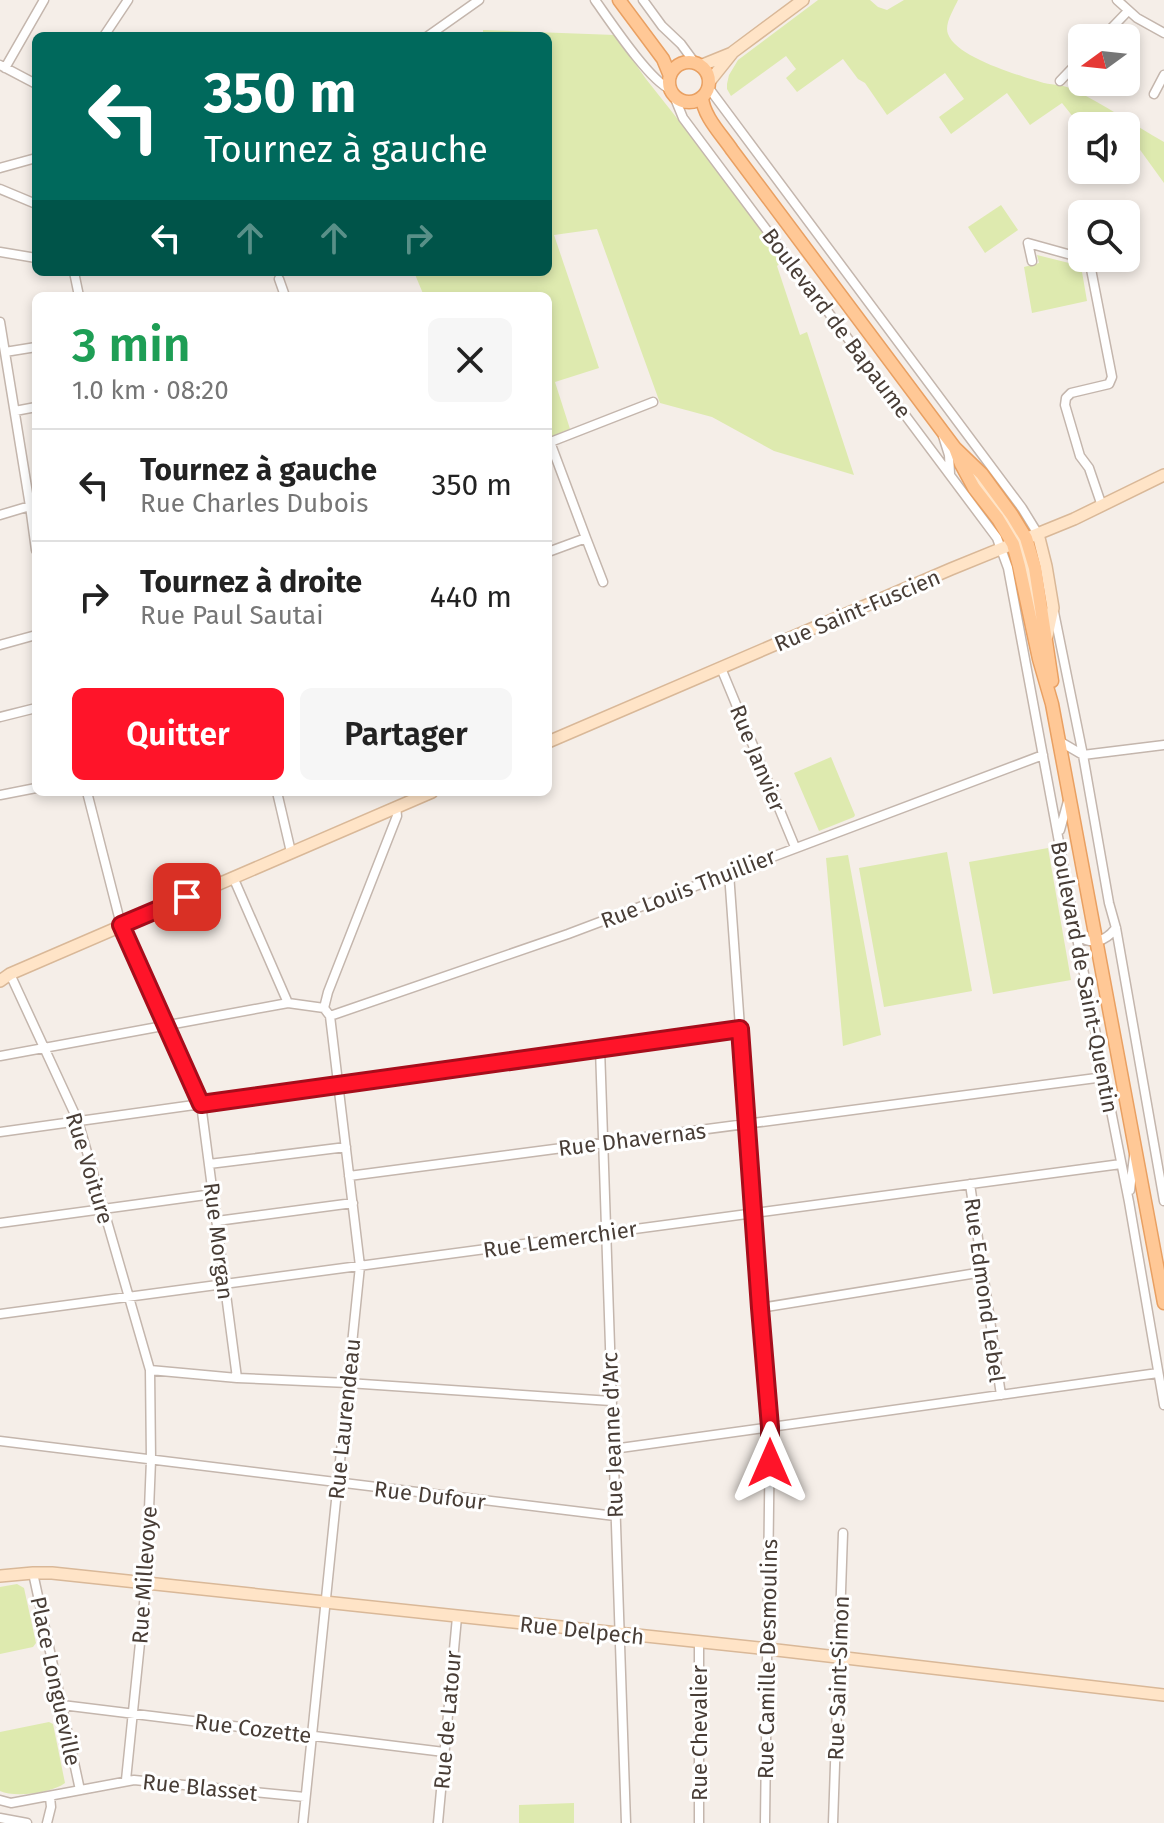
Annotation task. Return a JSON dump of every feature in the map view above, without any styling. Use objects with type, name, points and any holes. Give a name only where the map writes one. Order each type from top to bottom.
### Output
[{"type":"main road","name":"Boulevard de Bapaume","points":[[619,0],[648,36],[668,68],[671,87]]},
{"type":"main road","name":"Boulevard de Bapaume","points":[[648,36],[693,64]]},
{"type":"main road","points":[[693,64],[706,73],[706,89],[697,101],[687,102],[671,87],[674,69],[693,64]]},
{"type":"main road","name":"Boulevard de Bapaume","points":[[706,89],[702,104],[706,113],[955,448],[982,474],[1012,515],[1020,541]]},
{"type":"main road","name":"Boulevard de Bapaume","points":[[687,102],[732,150]]},
{"type":"main road","name":"Boulevard de Bapaume","points":[[955,448],[974,488],[1020,541]]},
{"type":"main road","name":"Boulevard de Saint-Quentin","points":[[1020,541],[1035,568],[1053,689],[1052,704]]},
{"type":"main road","name":"Boulevard de Saint-Quentin","points":[[1020,541],[1021,571],[1039,659],[1052,704],[1164,1299]]},
{"type":"street","points":[[32,82],[3,66],[44,0]]},
{"type":"street","points":[[107,32],[128,0]]},
{"type":"street","points":[[434,32],[479,0]]},
{"type":"street","name":"Boulevard de Bapaume","points":[[595,0],[653,76],[671,87],[683,118],[997,538],[1020,541],[1022,508],[706,89]]},
{"type":"street","points":[[643,0],[662,26],[681,44],[693,64],[733,52]]},
{"type":"street","points":[[706,89],[733,52],[803,0]]},
{"type":"street","points":[[1117,0],[1128,11],[1164,33]]},
{"type":"street","points":[[1115,24],[1128,11]]},
{"type":"street","points":[[1060,81],[1068,73]]},
{"type":"street","points":[[1154,94],[1164,75]]},
{"type":"street","points":[[0,168],[32,159]]},
{"type":"street","points":[[0,189],[32,202]]},
{"type":"street","points":[[1032,261],[1028,243],[1068,254]]},
{"type":"street","points":[[0,252],[32,257]]},
{"type":"street","points":[[1092,272],[1112,377],[1109,384],[1071,393],[1065,405],[1080,456],[1089,468],[1102,506]]},
{"type":"street","points":[[279,279],[284,292]]},
{"type":"street","points":[[0,322],[32,521]]},
{"type":"street","points":[[5,352],[32,348]]},
{"type":"street","points":[[552,442],[653,402]]},
{"type":"street","points":[[15,411],[32,408]]},
{"type":"street","points":[[941,429],[949,455],[950,475]]},
{"type":"street","points":[[552,451],[603,582]]},
{"type":"street","name":"Rue Saint-Fuscien","points":[[552,740],[1102,506],[1164,475]]},
{"type":"street","points":[[0,515],[30,506]]},
{"type":"street","points":[[552,551],[586,538]]},
{"type":"street","points":[[1020,541],[1046,566],[1053,608],[1046,641]]},
{"type":"street","name":"Boulevard de Saint-Quentin","points":[[1020,541],[1008,568],[1129,1202],[1164,1405]]},
{"type":"street","name":"Boulevard de Saint-Quentin","points":[[1053,608],[1116,928],[1164,1201]]},
{"type":"street","points":[[0,645],[32,636]]},
{"type":"street","name":"Rue Janvier","points":[[721,668],[795,847]]},
{"type":"street","points":[[0,717],[32,709]]},
{"type":"street","points":[[1059,741],[1083,755],[1164,745]]},
{"type":"street","name":"Rue Louis Thuillier","points":[[327,1012],[496,960],[1043,755]]},
{"type":"street","points":[[0,795],[32,789]]},
{"type":"street","name":"Rue Morgan","points":[[88,796],[121,925],[201,1104],[237,1378]]},
{"type":"street","points":[[278,796],[291,852]]},
{"type":"street","points":[[3,977],[422,796]]},
{"type":"street","points":[[1059,839],[1069,796]]},
{"type":"street","points":[[0,1056],[288,1003],[327,1012],[328,992],[397,816],[396,807]]},
{"type":"street","name":"Rue Camille Desmoulins","points":[[729,873],[770,1427],[765,1823]]},
{"type":"street","points":[[233,877],[288,1003]]},
{"type":"street","points":[[1076,934],[1087,941],[1096,942],[1105,940],[1116,928]]},
{"type":"street","name":"Rue Voiture","points":[[3,977],[44,1048],[78,1121],[150,1370]]},
{"type":"street","name":"Rue Laurendeau","points":[[303,1823],[360,1266],[327,1012]]},
{"type":"street","points":[[0,1132],[740,1029]]},
{"type":"street","name":"Rue Jeanne d'Arc","points":[[600,1048],[626,1823]]},
{"type":"street","name":"Rue Dhavernas","points":[[349,1176],[1104,1077]]},
{"type":"street","points":[[209,1164],[346,1147]]},
{"type":"street","points":[[1129,1202],[1135,1147]]},
{"type":"street","name":"Rue Lemerchier","points":[[0,1314],[1121,1164]]},
{"type":"street","name":"Rue Edmond Lebel","points":[[970,1184],[1001,1395]]},
{"type":"street","points":[[0,1223],[213,1194]]},
{"type":"street","points":[[217,1221],[353,1203]]},
{"type":"street","points":[[760,1308],[983,1272]]},
{"type":"street","points":[[1144,1283],[1155,1303],[1164,1299]]},
{"type":"street","points":[[150,1370],[611,1401]]},
{"type":"street","name":"Rue Millevoye","points":[[126,1780],[146,1584],[151,1460],[150,1370]]},
{"type":"street","points":[[613,1449],[1158,1373]]},
{"type":"street","name":"Rue Dufour","points":[[0,1441],[615,1516]]},
{"type":"street","name":"Rue Saint-Simon","points":[[833,1823],[843,1533]]},
{"type":"street","name":"Rue Delpech","points":[[0,1576],[33,1573],[146,1584],[768,1649],[1164,1695]]},
{"type":"street","name":"Place Longueville","points":[[33,1573],[80,1790]]},
{"type":"street","name":"Rue de Latour","points":[[438,1823],[457,1617]]},
{"type":"street","name":"Rue Chevalier","points":[[699,1643],[699,1823]]},
{"type":"street","name":"Rue Cozette","points":[[62,1705],[444,1752]]},
{"type":"street","name":"Rue Blasset","points":[[0,1800],[11,1803],[50,1797],[126,1780],[305,1797]]},
{"type":"street","points":[[47,1823],[50,1797]]},
{"type":"street","points":[[0,1818],[27,1823]]},
{"type":"green space","points":[[818,0],[870,0],[887,10],[904,0],[958,0],[947,26],[954,43],[964,51],[1021,76],[1068,87],[1068,96],[1086,96],[1114,112],[1069,112],[1062,103],[1030,125],[1007,93],[951,134],[939,117],[964,99],[945,73],[887,115],[865,83],[858,79],[843,59],[797,92],[786,78],[796,69],[786,56],[731,96],[727,84],[738,60]]},
{"type":"green space","points":[[483,30],[536,32],[483,32]]},
{"type":"green space","points":[[552,33],[615,35],[783,260],[777,266],[800,335],[807,332],[854,475],[774,451],[712,417],[660,403],[597,229],[554,235],[599,368],[555,382],[570,429],[552,436],[552,292],[422,292],[416,276],[552,276]]},
{"type":"green space","points":[[1140,128],[1164,142],[1164,183],[1140,150]]},
{"type":"green space","points":[[1001,205],[1018,230],[985,253],[968,227]]},
{"type":"green space","points":[[1037,255],[1068,263],[1068,272],[1082,272],[1087,301],[1032,313],[1024,267],[1039,263]]},
{"type":"green space","points":[[831,757],[855,815],[819,831],[794,773]]},
{"type":"green space","points":[[1048,848],[1071,980],[993,994],[969,862]]},
{"type":"green space","points":[[947,852],[972,991],[884,1007],[859,868]]},
{"type":"green space","points":[[848,855],[881,1035],[843,1046],[826,858]]},
{"type":"green space","points":[[17,1584],[24,1588],[36,1643],[33,1647],[0,1654],[0,1587]]},
{"type":"green space","points":[[49,1722],[53,1724],[65,1783],[33,1793],[0,1791],[0,1732]]},
{"type":"green space","points":[[574,1803],[574,1823],[519,1823],[519,1805]]},
{"type":"route","points":[[187,897],[121,925],[201,1104],[740,1029],[770,1427],[770,1463]]}]
